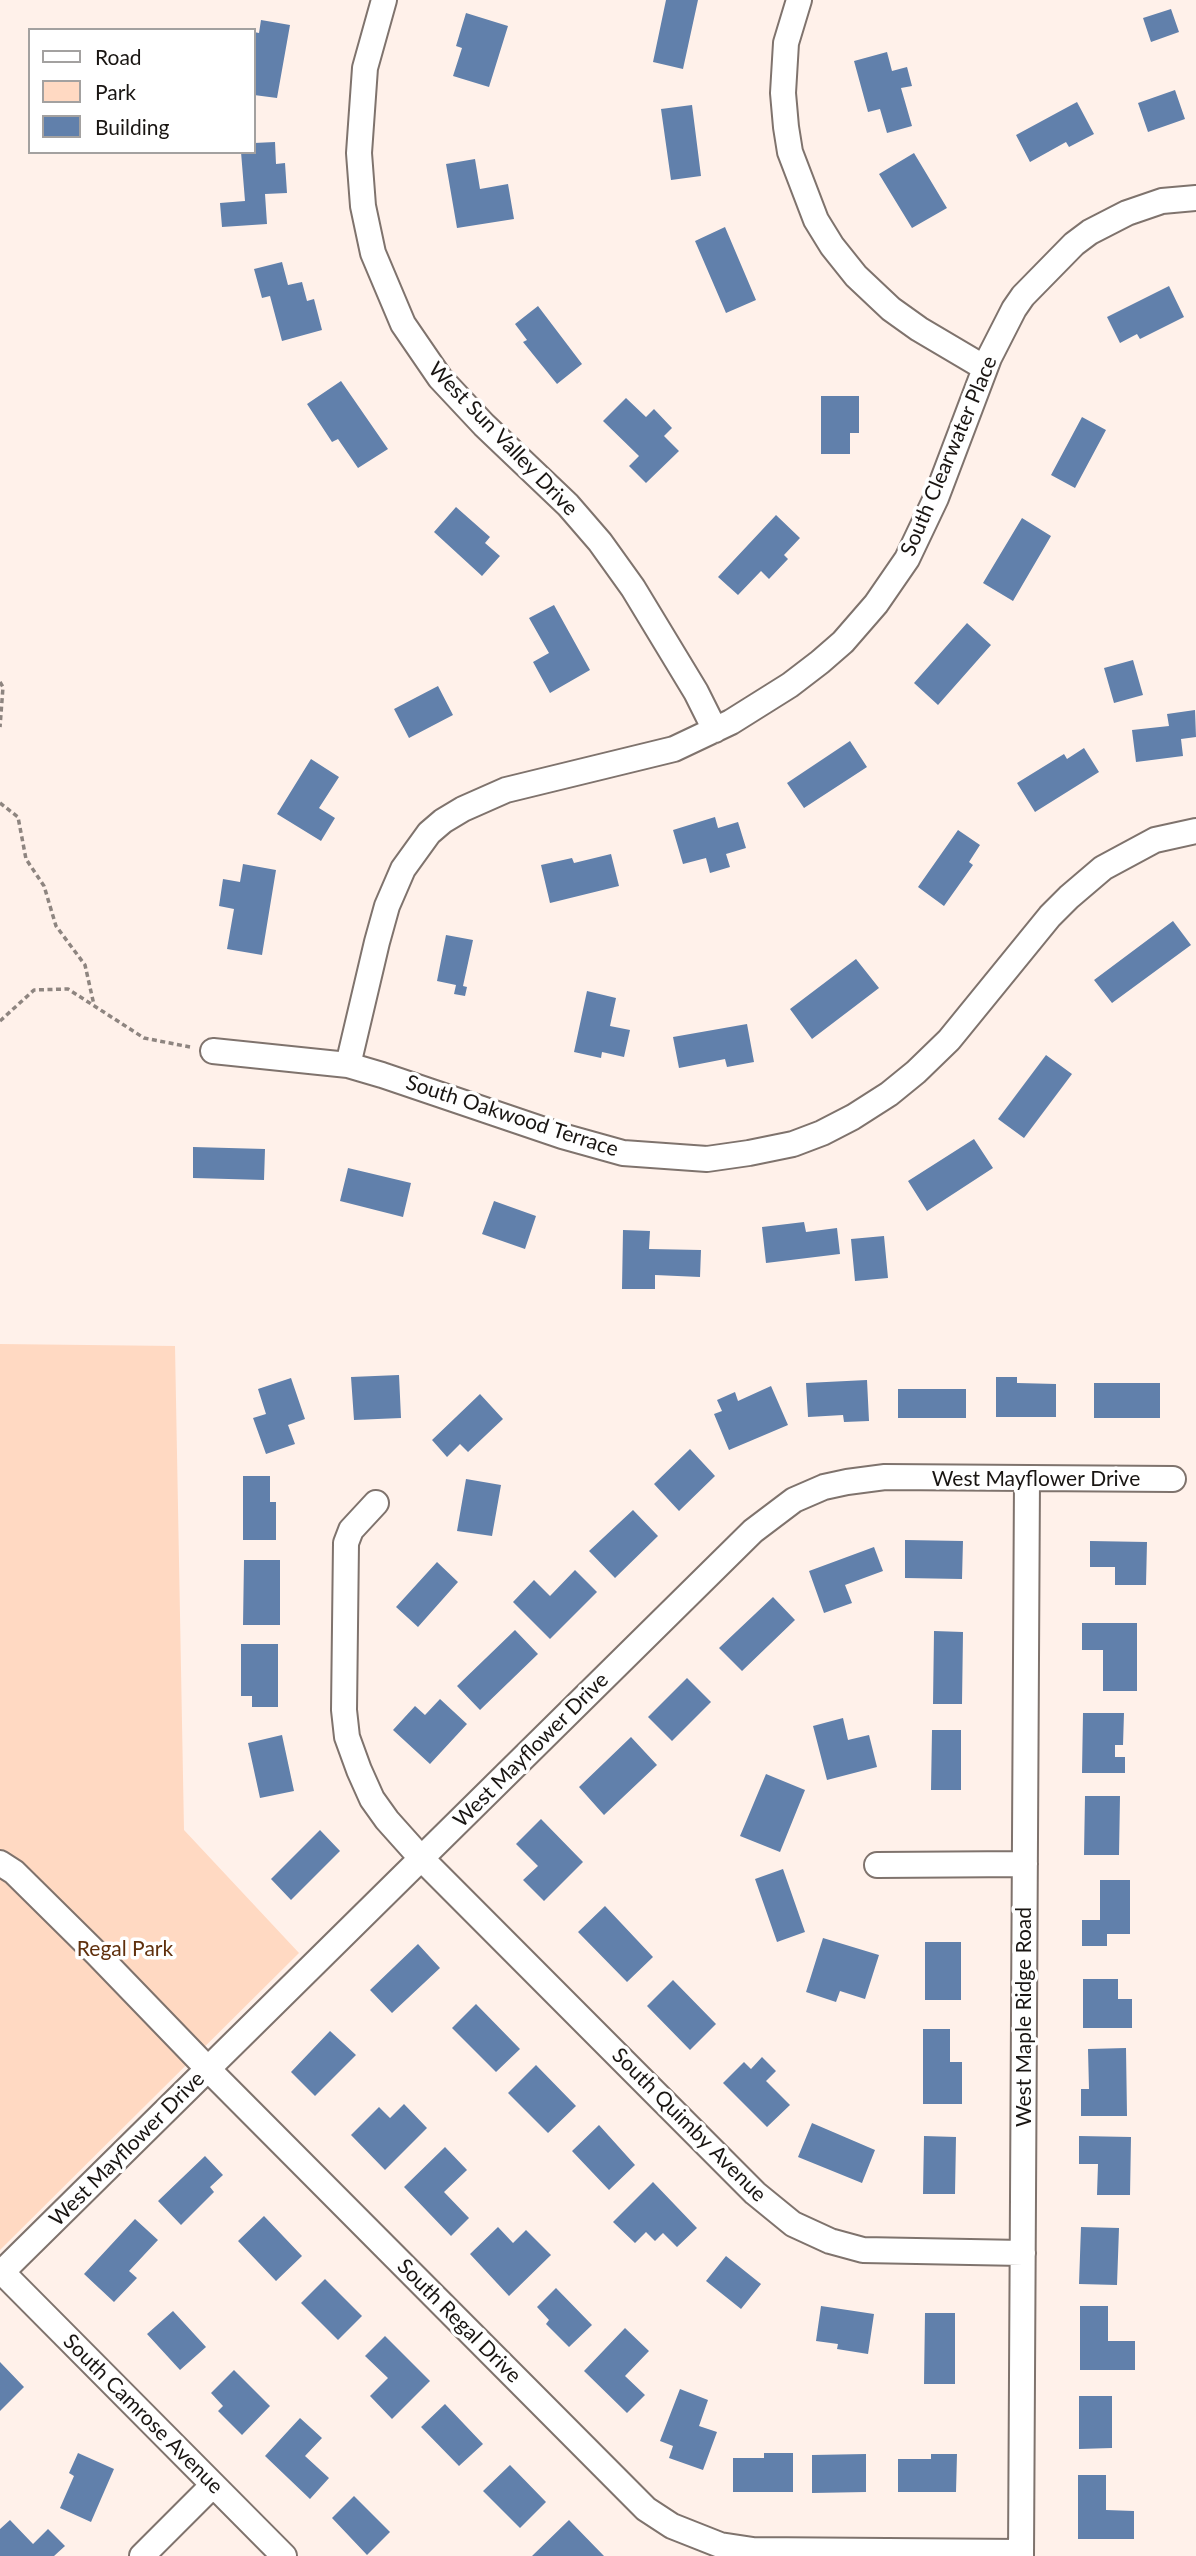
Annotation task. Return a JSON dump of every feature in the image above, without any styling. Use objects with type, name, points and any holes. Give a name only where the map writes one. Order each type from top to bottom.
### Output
[{"type":"street","name":"West Sun Valley Drive","points":[[384,0],[365,68],[359,153],[363,206],[373,253],[403,324],[440,378],[484,425],[568,505],[600,541],[633,588],[696,692],[715,730]]},
{"type":"street","points":[[799,0],[786,43],[783,93],[790,152],[816,220],[856,276],[891,309],[985,368]]},
{"type":"street","name":"South Clearwater Place","points":[[348,1065],[387,906],[403,869],[429,833],[463,808],[506,790],[656,755],[715,730],[790,685],[820,662],[843,642],[876,604],[908,559],[936,499],[985,368],[1023,296],[1074,244],[1127,213],[1162,201],[1196,198]]},
{"type":"street","name":"South Oakwood Terrace","points":[[213,1052],[348,1065],[382,1074],[562,1136],[623,1153],[707,1159],[793,1144],[853,1117],[889,1094],[916,1072],[949,1040],[1050,916],[1103,868],[1155,839],[1196,831]]},
{"type":"street","name":"West Mayflower Drive","points":[[1,2273],[753,1531],[794,1500],[824,1487],[885,1477],[1173,1479]]},
{"type":"street","name":"West Maple Ridge Road","points":[[1021,2554],[1027,1479]]},
{"type":"street","name":"South Quimby Avenue","points":[[376,1503],[351,1530],[345,1543],[344,1710],[347,1737],[372,1799],[387,1820],[421,1858],[755,2193],[793,2224],[830,2241],[863,2250],[1023,2253]]},
{"type":"street","name":"South Regal Drive","points":[[0,1863],[14,1872],[96,1953],[646,2509],[671,2526],[720,2545],[753,2550],[1021,2554]]},
{"type":"street","points":[[877,1865],[1025,1864]]},
{"type":"street","name":"South Camrose Avenue","points":[[1,2273],[284,2556]]},
{"type":"street","points":[[142,2556],[213,2485]]},
{"type":"path","points":[[0,682],[3,687],[0,727]]},
{"type":"path","points":[[0,803],[19,817],[26,859],[44,886],[56,926],[85,965],[93,1005]]},
{"type":"path","points":[[0,1021],[34,990],[68,989],[144,1038],[213,1052]]},
{"type":"green space","name":"Regal Park","points":[[0,1344],[175,1346],[184,1830],[299,1953],[0,2250]]},
{"type":"building","points":[[666,0],[698,0],[683,69],[653,62]]},
{"type":"building","points":[[1171,9],[1179,32],[1151,42],[1143,18]]},
{"type":"building","points":[[466,13],[508,26],[489,87],[453,76],[462,48],[456,46]]},
{"type":"building","points":[[261,20],[290,25],[277,98],[256,95],[256,32],[259,33]]},
{"type":"building","points":[[887,52],[892,71],[907,67],[912,86],[901,88],[912,126],[887,133],[880,109],[868,112],[854,61]]},
{"type":"building","points":[[1175,90],[1185,119],[1148,132],[1138,103]]},
{"type":"building","points":[[1077,102],[1094,134],[1069,147],[1066,142],[1030,162],[1016,135]]},
{"type":"building","points":[[692,105],[701,176],[671,180],[661,109]]},
{"type":"building","points":[[275,142],[276,164],[285,163],[287,193],[265,194],[267,224],[222,227],[220,203],[245,201],[241,154],[256,154],[256,143]]},
{"type":"building","points":[[914,153],[947,208],[912,228],[879,174]]},
{"type":"building","points":[[475,159],[480,189],[508,184],[514,219],[457,228],[446,164]]},
{"type":"building","points":[[725,227],[756,300],[726,313],[695,241]]},
{"type":"building","points":[[282,262],[288,285],[302,282],[307,301],[314,299],[322,330],[282,341],[270,296],[262,298],[254,269]]},
{"type":"building","points":[[1169,286],[1184,317],[1140,339],[1137,334],[1120,343],[1107,317]]},
{"type":"building","points":[[538,306],[582,364],[557,384],[523,342],[527,340],[515,324]]},
{"type":"building","points":[[341,381],[388,449],[358,468],[338,439],[332,442],[307,404]]},
{"type":"building","points":[[821,396],[859,396],[859,433],[850,433],[850,454],[821,454]]},
{"type":"building","points":[[626,398],[646,417],[654,409],[672,428],[664,436],[679,451],[646,483],[629,466],[639,456],[603,421]]},
{"type":"building","points":[[1082,417],[1106,430],[1075,488],[1051,475]]},
{"type":"building","points":[[456,507],[490,537],[485,543],[500,556],[482,576],[434,532]]},
{"type":"building","points":[[776,515],[800,538],[784,555],[788,559],[769,579],[761,571],[738,595],[718,577]]},
{"type":"building","points":[[1022,518],[1051,536],[1013,601],[983,583]]},
{"type":"building","points":[[554,605],[590,670],[550,693],[533,662],[549,653],[529,618]]},
{"type":"building","points":[[967,623],[991,645],[938,705],[914,683]]},
{"type":"building","points":[[1133,660],[1143,695],[1114,703],[1104,668]]},
{"type":"building","points":[[438,686],[453,715],[409,738],[394,709]]},
{"type":"building","points":[[1195,710],[1196,737],[1181,739],[1183,756],[1136,762],[1132,730],[1169,726],[1167,714]]},
{"type":"building","points":[[850,741],[867,767],[804,808],[787,783]]},
{"type":"building","points":[[1084,748],[1099,772],[1035,812],[1017,783],[1064,754],[1067,759]]},
{"type":"building","points":[[311,759],[339,777],[319,808],[335,818],[321,841],[277,814]]},
{"type":"building","points":[[715,817],[718,828],[738,822],[746,848],[726,854],[730,867],[710,873],[706,858],[683,864],[673,830]]},
{"type":"building","points":[[958,830],[980,845],[969,862],[973,865],[944,906],[918,887]]},
{"type":"building","points":[[611,854],[619,886],[550,903],[541,865],[572,858],[574,863]]},
{"type":"building","points":[[243,864],[276,870],[262,955],[227,949],[234,909],[219,906],[223,879],[240,882]]},
{"type":"building","points":[[1173,921],[1191,945],[1112,1003],[1094,980]]},
{"type":"building","points":[[446,935],[473,940],[463,986],[467,987],[465,996],[454,994],[456,985],[437,981]]},
{"type":"building","points":[[856,959],[879,988],[812,1039],[790,1009]]},
{"type":"building","points":[[587,991],[616,998],[610,1026],[630,1030],[624,1057],[602,1052],[601,1058],[574,1052]]},
{"type":"building","points":[[747,1024],[754,1062],[727,1067],[725,1059],[679,1068],[673,1037]]},
{"type":"building","points":[[1046,1055],[1072,1074],[1024,1138],[998,1119]]},
{"type":"building","points":[[974,1139],[993,1168],[927,1211],[908,1181]]},
{"type":"building","points":[[193,1147],[265,1149],[264,1180],[193,1178]]},
{"type":"building","points":[[348,1168],[411,1183],[403,1217],[340,1201]]},
{"type":"building","points":[[494,1201],[536,1216],[525,1249],[482,1234]]},
{"type":"building","points":[[804,1222],[806,1232],[837,1228],[840,1254],[766,1263],[762,1227]]},
{"type":"building","points":[[623,1230],[650,1231],[649,1249],[701,1250],[700,1277],[655,1275],[655,1289],[622,1289]]},
{"type":"building","points":[[884,1236],[888,1278],[855,1281],[851,1239]]},
{"type":"building","points":[[399,1375],[401,1418],[354,1420],[351,1377]]},
{"type":"building","points":[[996,1377],[1017,1377],[1017,1383],[1056,1384],[1056,1417],[996,1417]]},
{"type":"building","points":[[291,1378],[305,1419],[288,1425],[295,1444],[266,1454],[253,1418],[266,1414],[258,1389]]},
{"type":"building","points":[[867,1380],[869,1421],[844,1422],[843,1415],[808,1417],[806,1383]]},
{"type":"building","points":[[1094,1383],[1160,1383],[1160,1418],[1094,1418]]},
{"type":"building","points":[[771,1386],[788,1425],[729,1450],[714,1414],[722,1411],[717,1400],[735,1392],[738,1401]]},
{"type":"building","points":[[898,1389],[966,1389],[966,1418],[898,1418]]},
{"type":"building","points":[[480,1394],[503,1419],[468,1452],[460,1444],[447,1457],[432,1440]]},
{"type":"building","points":[[690,1449],[715,1476],[679,1511],[654,1484]]},
{"type":"building","points":[[243,1476],[270,1476],[270,1502],[276,1502],[276,1540],[243,1540]]},
{"type":"building","points":[[466,1479],[501,1485],[492,1536],[457,1531]]},
{"type":"building","points":[[633,1510],[658,1536],[615,1578],[589,1551]]},
{"type":"building","points":[[905,1540],[963,1541],[962,1579],[905,1578]]},
{"type":"building","points":[[1090,1541],[1147,1542],[1146,1585],[1115,1585],[1115,1567],[1090,1567]]},
{"type":"building","points":[[874,1547],[883,1571],[845,1585],[852,1603],[824,1613],[809,1571]]},
{"type":"building","points":[[244,1560],[280,1560],[280,1625],[243,1625]]},
{"type":"building","points":[[437,1562],[458,1582],[418,1627],[396,1607]]},
{"type":"building","points":[[575,1570],[597,1592],[550,1639],[513,1602],[534,1580],[550,1596]]},
{"type":"building","points":[[773,1597],[795,1620],[742,1671],[719,1648]]},
{"type":"building","points":[[1082,1623],[1137,1623],[1137,1691],[1103,1691],[1103,1650],[1082,1650]]},
{"type":"building","points":[[515,1630],[538,1654],[480,1710],[457,1686]]},
{"type":"building","points":[[934,1631],[963,1632],[962,1704],[933,1704]]},
{"type":"building","points":[[241,1644],[278,1644],[278,1707],[252,1707],[252,1696],[241,1696]]},
{"type":"building","points":[[687,1678],[711,1702],[672,1741],[648,1717]]},
{"type":"building","points":[[440,1699],[467,1724],[430,1764],[393,1730],[415,1706],[425,1715]]},
{"type":"building","points":[[1083,1713],[1124,1713],[1123,1745],[1115,1745],[1115,1757],[1125,1757],[1125,1773],[1082,1773]]},
{"type":"building","points":[[843,1718],[848,1740],[869,1735],[877,1767],[827,1780],[813,1726]]},
{"type":"building","points":[[932,1730],[961,1730],[961,1790],[931,1790]]},
{"type":"building","points":[[282,1735],[294,1791],[260,1798],[248,1743]]},
{"type":"building","points":[[631,1737],[657,1765],[604,1815],[579,1787]]},
{"type":"building","points":[[766,1774],[805,1790],[780,1852],[740,1836]]},
{"type":"building","points":[[1085,1796],[1120,1796],[1119,1855],[1084,1855]]},
{"type":"building","points":[[541,1819],[583,1862],[544,1901],[523,1880],[538,1866],[516,1844]]},
{"type":"building","points":[[320,1830],[340,1851],[291,1900],[271,1879]]},
{"type":"building","points":[[783,1869],[805,1932],[777,1942],[755,1879]]},
{"type":"building","points":[[1100,1880],[1130,1880],[1130,1934],[1107,1934],[1107,1946],[1082,1946],[1082,1920],[1100,1920]]},
{"type":"building","points":[[605,1906],[653,1957],[627,1982],[578,1932]]},
{"type":"building","points":[[823,1938],[879,1955],[865,1999],[840,1991],[836,2002],[806,1992]]},
{"type":"building","points":[[925,1942],[961,1942],[961,2000],[925,2000]]},
{"type":"building","points":[[418,1944],[440,1968],[392,2013],[370,1990]]},
{"type":"building","points":[[1083,1979],[1118,1979],[1118,1999],[1132,1999],[1132,2028],[1083,2028]]},
{"type":"building","points":[[673,1980],[716,2024],[690,2050],[647,2006]]},
{"type":"building","points":[[476,2004],[520,2049],[496,2072],[452,2028]]},
{"type":"building","points":[[923,2029],[950,2029],[950,2062],[962,2062],[962,2104],[923,2104]]},
{"type":"building","points":[[330,2031],[356,2055],[315,2096],[291,2072]]},
{"type":"building","points":[[1126,2048],[1127,2116],[1081,2116],[1081,2089],[1089,2089],[1088,2049]]},
{"type":"building","points":[[762,2057],[776,2071],[766,2081],[790,2105],[767,2127],[723,2083],[744,2062],[751,2069]]},
{"type":"building","points":[[536,2065],[576,2106],[548,2133],[508,2093]]},
{"type":"building","points":[[404,2104],[427,2128],[385,2170],[351,2135],[379,2107],[390,2118]]},
{"type":"building","points":[[812,2123],[875,2150],[862,2183],[798,2157]]},
{"type":"building","points":[[599,2125],[635,2165],[609,2190],[572,2151]]},
{"type":"building","points":[[924,2136],[956,2137],[955,2194],[923,2194]]},
{"type":"building","points":[[1079,2136],[1131,2137],[1130,2195],[1097,2195],[1098,2164],[1079,2164]]},
{"type":"building","points":[[445,2147],[467,2170],[444,2192],[469,2218],[451,2236],[404,2187]]},
{"type":"building","points":[[205,2156],[223,2175],[210,2187],[214,2192],[181,2225],[158,2201]]},
{"type":"building","points":[[653,2182],[697,2228],[677,2247],[663,2233],[655,2241],[646,2232],[635,2243],[613,2222]]},
{"type":"building","points":[[264,2216],[302,2256],[276,2281],[238,2241]]},
{"type":"building","points":[[135,2219],[158,2240],[129,2271],[137,2278],[114,2302],[84,2274]]},
{"type":"building","points":[[498,2227],[513,2243],[526,2230],[551,2255],[509,2296],[470,2254]]},
{"type":"building","points":[[1081,2227],[1119,2228],[1117,2285],[1079,2284]]},
{"type":"building","points":[[726,2256],[761,2284],[741,2309],[706,2281]]},
{"type":"building","points":[[325,2279],[362,2316],[338,2340],[301,2303]]},
{"type":"building","points":[[556,2288],[592,2325],[569,2347],[546,2324],[549,2320],[537,2307]]},
{"type":"building","points":[[821,2306],[874,2314],[868,2354],[837,2349],[838,2344],[816,2341]]},
{"type":"building","points":[[1080,2306],[1108,2306],[1108,2341],[1135,2341],[1135,2370],[1080,2370]]},
{"type":"building","points":[[173,2311],[206,2347],[180,2370],[147,2334]]},
{"type":"building","points":[[925,2313],[955,2313],[955,2384],[924,2384]]},
{"type":"building","points":[[625,2328],[649,2351],[625,2376],[645,2395],[627,2413],[584,2371]]},
{"type":"building","points":[[385,2336],[430,2381],[392,2419],[370,2396],[388,2378],[365,2356]]},
{"type":"building","points":[[0,2362],[24,2387],[0,2411]]},
{"type":"building","points":[[234,2370],[270,2406],[242,2435],[218,2411],[223,2406],[211,2393]]},
{"type":"building","points":[[680,2389],[708,2400],[699,2426],[717,2432],[703,2470],[669,2458],[673,2446],[660,2441]]},
{"type":"building","points":[[1079,2396],[1112,2396],[1112,2448],[1079,2449]]},
{"type":"building","points":[[445,2404],[483,2444],[459,2466],[421,2427]]},
{"type":"building","points":[[300,2418],[322,2438],[305,2456],[329,2478],[310,2499],[265,2456]]},
{"type":"building","points":[[78,2453],[114,2469],[91,2522],[60,2508],[74,2476],[69,2473]]},
{"type":"building","points":[[764,2453],[793,2453],[793,2492],[733,2492],[733,2458],[764,2458]]},
{"type":"building","points":[[866,2454],[866,2492],[812,2493],[812,2455]]},
{"type":"building","points":[[931,2454],[957,2454],[956,2492],[898,2492],[898,2459],[931,2459]]},
{"type":"building","points":[[510,2465],[546,2502],[520,2528],[483,2491]]},
{"type":"building","points":[[1078,2475],[1106,2475],[1106,2510],[1134,2511],[1134,2539],[1078,2539]]},
{"type":"building","points":[[354,2496],[390,2532],[367,2555],[332,2518]]},
{"type":"building","points":[[10,2520],[33,2544],[48,2529],[65,2546],[54,2556],[0,2556],[0,2529]]},
{"type":"building","points":[[569,2520],[604,2556],[532,2556]]}]
